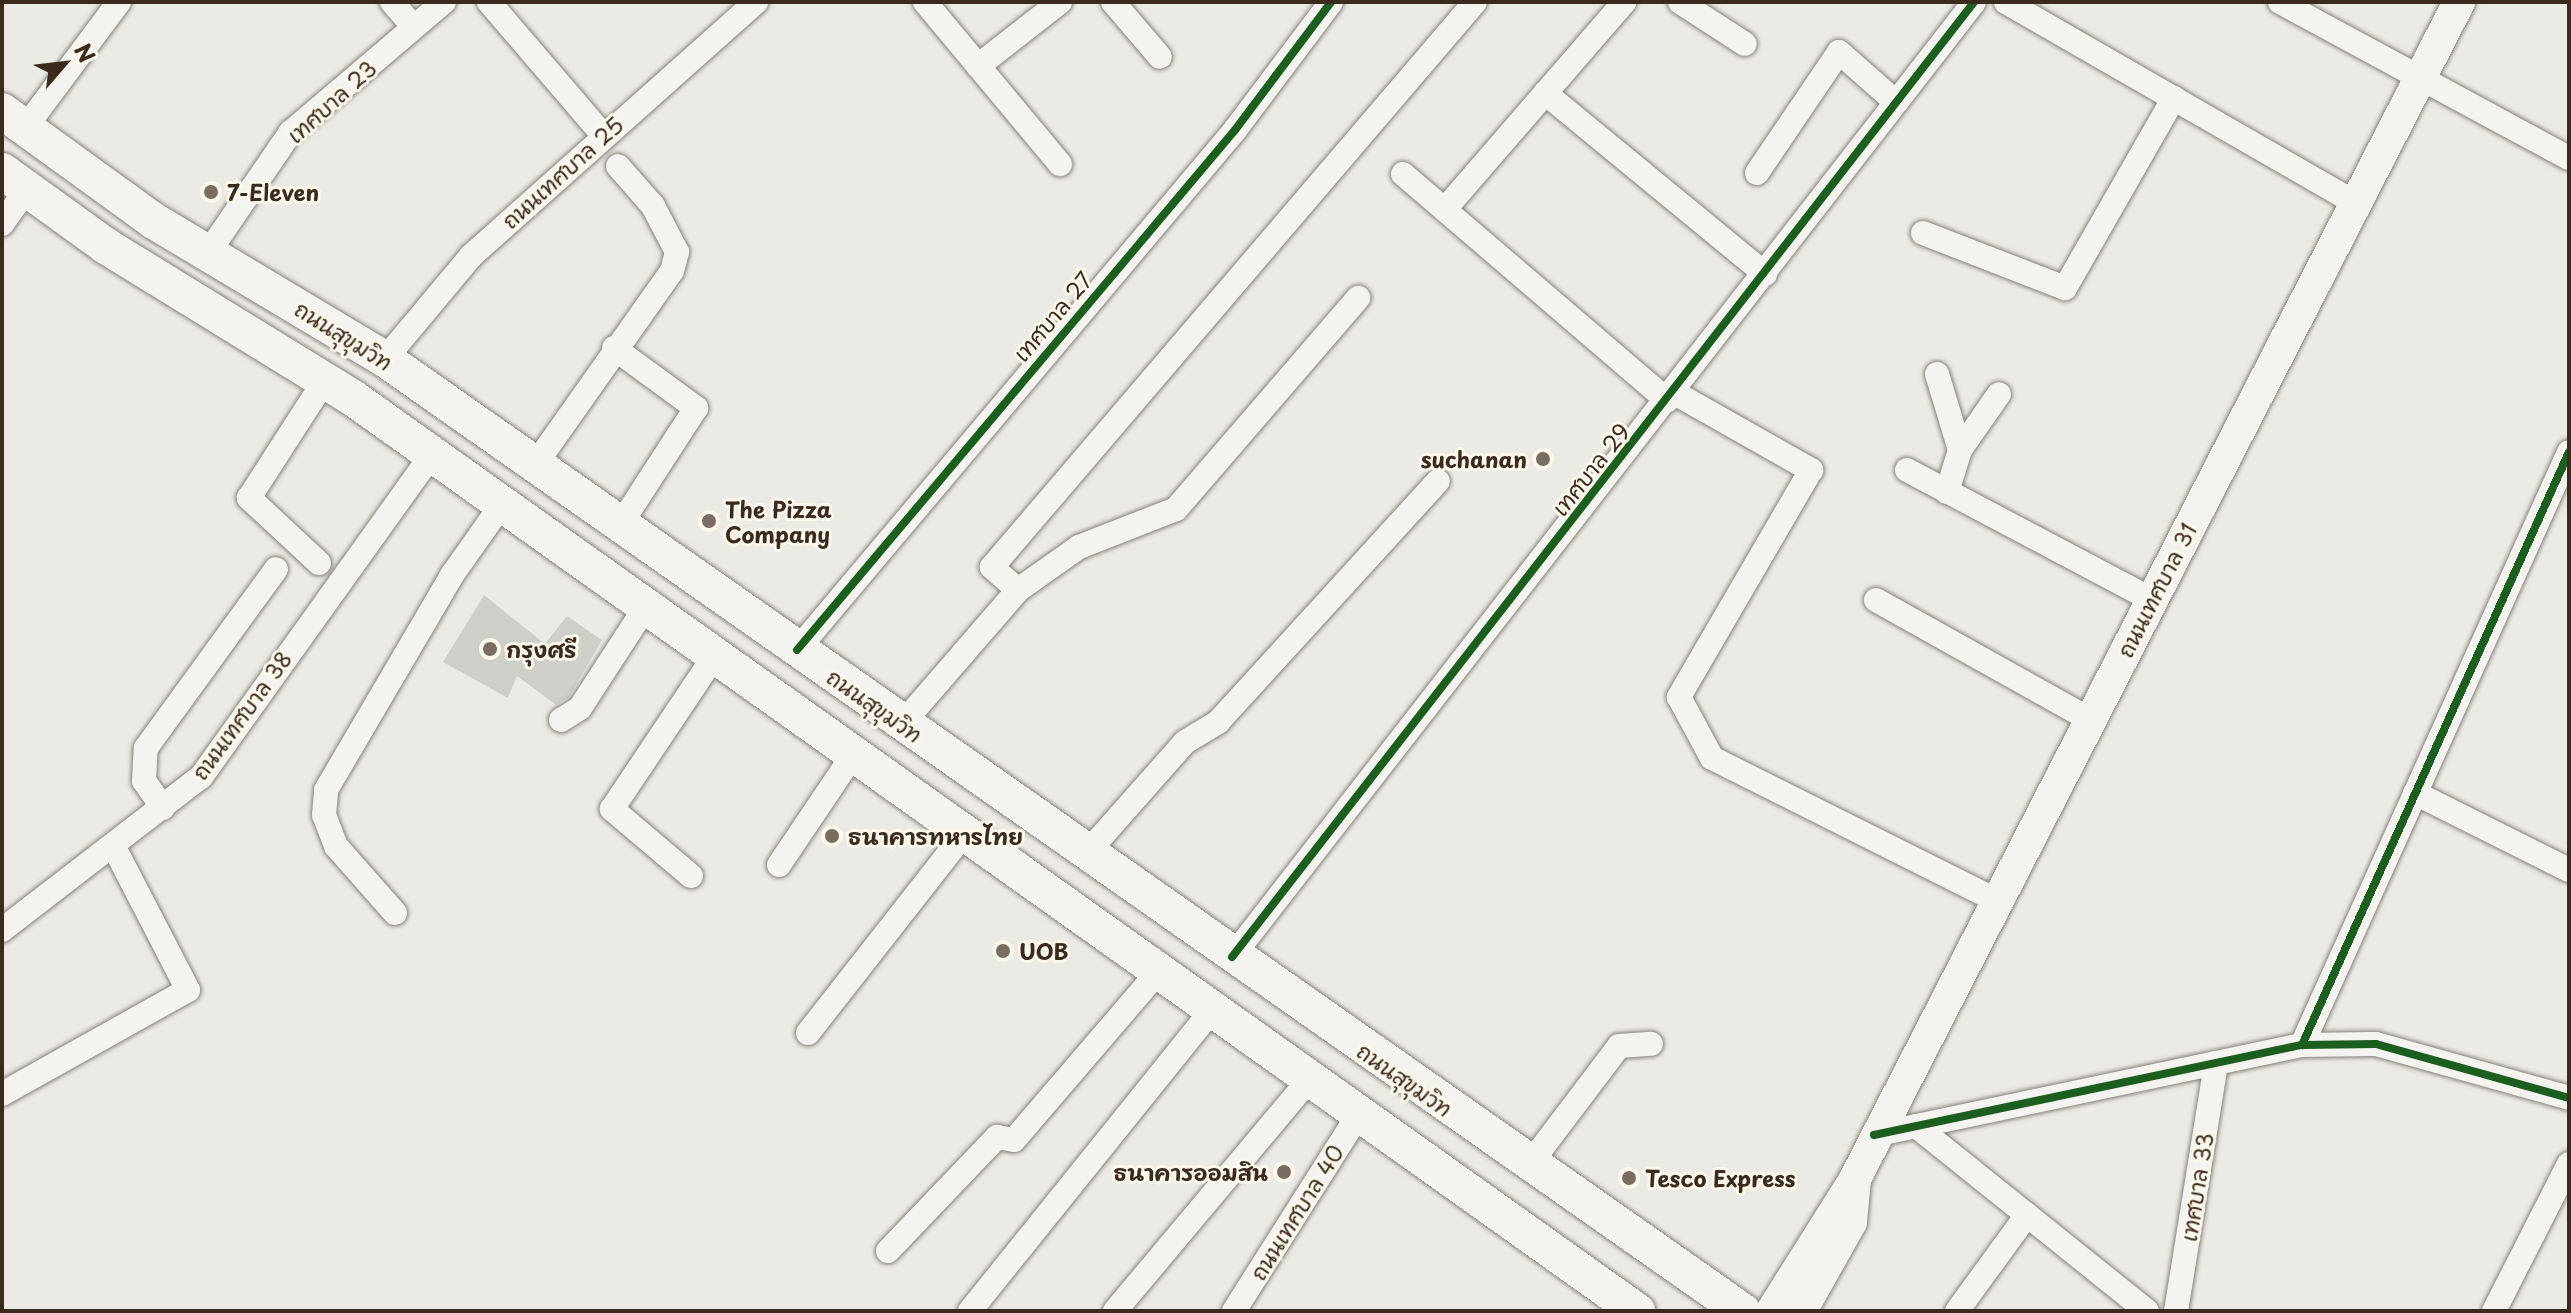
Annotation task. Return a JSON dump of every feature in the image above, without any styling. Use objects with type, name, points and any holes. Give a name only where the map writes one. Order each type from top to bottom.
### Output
[{"type":"highway","name":"ถนนสุขุมวิท","points":[[14,119],[208,253],[385,359],[1232,957],[1742,1311]]},
{"type":"highway","points":[[14,180],[106,246],[339,389],[433,453],[713,658],[1637,1311]]},
{"type":"highway","points":[[339,389],[385,359]]},
{"type":"main road","name":"ถนนเทศบาล 31","points":[[1772,1311],[1855,1179],[1874,1135],[2459,2]]},
{"type":"main road","name":"ถนนเทศบาล 31","points":[[1801,1311],[1851,1222],[1855,1179]]},
{"type":"street","points":[[14,119],[119,2]]},
{"type":"street","points":[[392,2],[414,27]]},
{"type":"street","name":"เทศบาล 23","points":[[208,253],[291,132],[444,2]]},
{"type":"street","points":[[489,2],[602,134]]},
{"type":"street","name":"ถนนเทศบาล 25","points":[[385,359],[471,256],[602,134],[756,2]]},
{"type":"street","points":[[925,2],[1060,164]]},
{"type":"street","points":[[978,66],[1060,2]]},
{"type":"street","points":[[1113,2],[1160,57]]},
{"type":"street","name":"เทศบาล 27","points":[[797,650],[1235,130],[1331,2]]},
{"type":"street","points":[[1018,590],[992,567],[1475,2]]},
{"type":"street","points":[[1445,209],[1624,2]]},
{"type":"street","points":[[1680,2],[1745,44]]},
{"type":"street","name":"เทศบาล 29","points":[[1232,957],[1974,2]]},
{"type":"street","points":[[2006,2],[2356,203]]},
{"type":"street","points":[[2280,2],[2569,158]]},
{"type":"street","points":[[1757,173],[1839,52],[1896,102]]},
{"type":"street","points":[[1545,93],[1765,274]]},
{"type":"street","points":[[1923,233],[2065,288],[2174,98]]},
{"type":"street","points":[[535,465],[614,348],[672,271],[677,252],[653,206],[618,166]]},
{"type":"street","points":[[1403,174],[1670,396],[1811,470],[1679,697],[1712,758],[1995,900]]},
{"type":"street","points":[[2,224],[14,180]]},
{"type":"street","points":[[902,724],[1018,590],[1079,547],[1176,509],[1358,298]]},
{"type":"street","points":[[614,348],[696,408],[620,525]]},
{"type":"street","points":[[1937,374],[1960,450]]},
{"type":"street","points":[[319,563],[249,498],[339,389]]},
{"type":"street","points":[[1947,492],[1960,450],[1999,394]]},
{"type":"street","points":[[2302,1045],[2569,452]]},
{"type":"street","name":"ถนนเทศบาล 38","points":[[2,930],[114,847],[201,777],[433,453]]},
{"type":"street","points":[[1907,470],[2151,599]]},
{"type":"street","points":[[1086,854],[1185,742],[1218,722],[1438,481]]},
{"type":"street","points":[[395,913],[336,846],[324,815],[326,790],[452,575],[502,504]]},
{"type":"street","points":[[163,808],[144,781],[146,748],[276,569]]},
{"type":"street","points":[[1876,600],[2089,719]]},
{"type":"street","points":[[561,720],[580,708],[645,608]]},
{"type":"street","points":[[691,876],[612,809],[713,658]]},
{"type":"street","points":[[779,865],[853,755]]},
{"type":"street","points":[[2415,793],[2569,870]]},
{"type":"street","points":[[808,1033],[964,834]]},
{"type":"street","points":[[2,1094],[188,990],[114,847]]},
{"type":"street","points":[[888,1251],[997,1137],[1014,1140],[1158,972]]},
{"type":"street","points":[[970,1311],[1212,1010]]},
{"type":"street","points":[[1529,1165],[1619,1046],[1651,1044]]},
{"type":"street","points":[[1874,1135],[2302,1045],[2376,1044],[2569,1098]]},
{"type":"street","name":"เทศบาล 33","points":[[2176,1311],[2216,1063]]},
{"type":"street","points":[[1115,1311],[1310,1079]]},
{"type":"street","name":"ถนนเทศบาล 40","points":[[1234,1311],[1359,1114]]},
{"type":"street","points":[[1916,1126],[2147,1311]]},
{"type":"street","points":[[2494,1311],[2569,1164]]},
{"type":"street","points":[[1957,1311],[2027,1215]]},
{"type":"building","points":[[484,595],[545,644],[567,616],[602,640],[569,697],[556,705],[517,676],[508,698],[443,662]]},
{"type":"cycle path","points":[[797,650],[1235,130],[1331,2]]},
{"type":"cycle path","points":[[1232,957],[1974,2]]},
{"type":"cycle path","points":[[2302,1045],[2569,452]]},
{"type":"cycle path","points":[[1874,1135],[2302,1045],[2376,1044],[2569,1098]]},
{"type":"place","name":"7-Eleven","points":[[211,192]]},
{"type":"place","name":"suchanan","points":[[1543,459]]},
{"type":"place","name":"The Pizza Company","points":[[709,521]]},
{"type":"place","name":"กรุงศรี","points":[[490,649]]},
{"type":"place","name":"ธนาคารทหารไทย","points":[[832,836]]},
{"type":"place","name":"UOB","points":[[1003,951]]},
{"type":"place","name":"ธนาคารออมสิน","points":[[1284,1172]]},
{"type":"place","name":"Tesco Express","points":[[1629,1178]]}]
